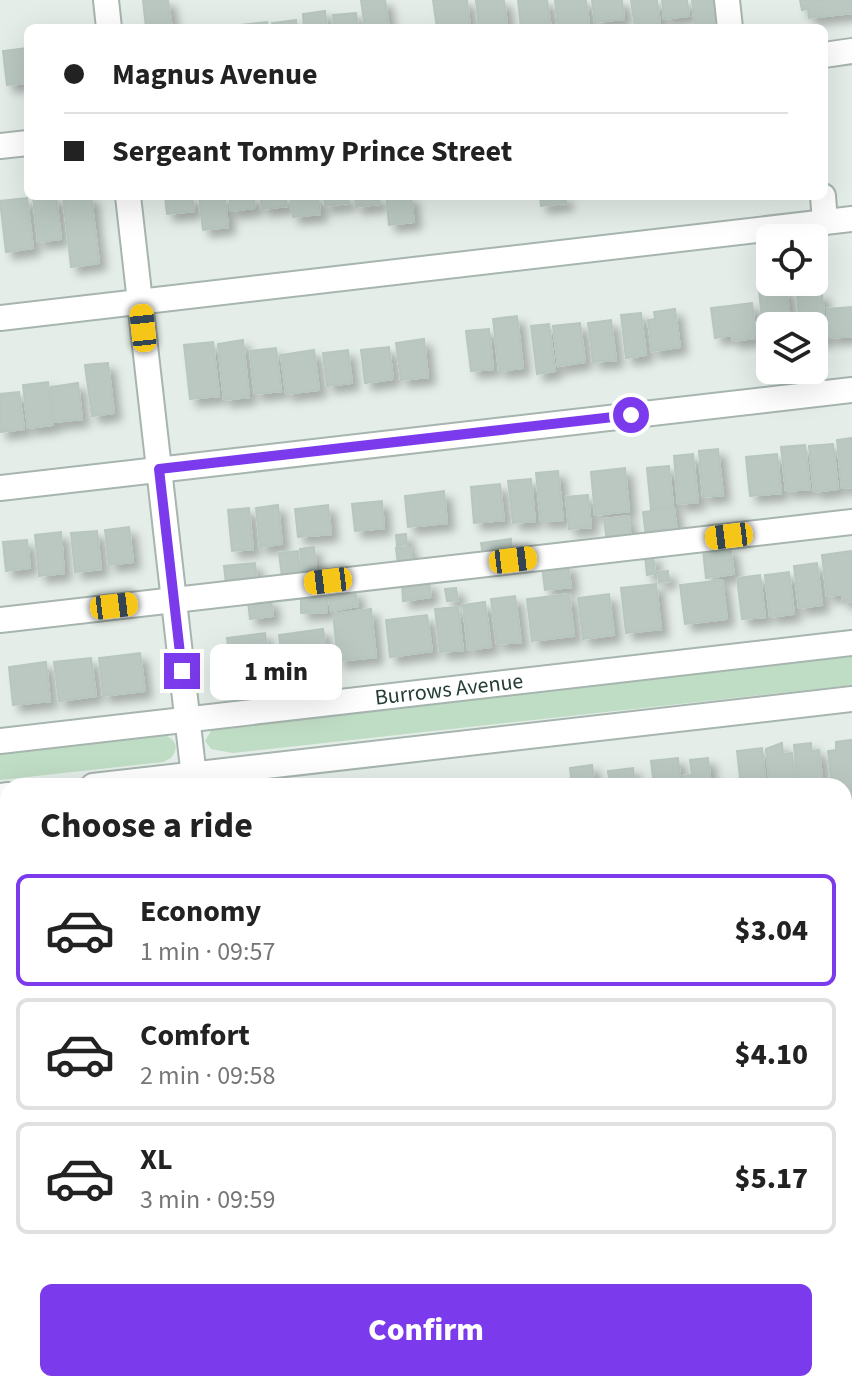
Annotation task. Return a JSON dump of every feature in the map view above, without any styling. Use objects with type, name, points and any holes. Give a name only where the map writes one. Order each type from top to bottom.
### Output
[{"type":"street","points":[[106,0],[109,24]]},
{"type":"street","points":[[727,0],[730,24]]},
{"type":"street","points":[[828,54],[852,51]]},
{"type":"street","points":[[0,146],[24,143]]},
{"type":"street","points":[[128,200],[194,778]]},
{"type":"street","points":[[823,200],[825,222]]},
{"type":"street","points":[[0,318],[852,219]]},
{"type":"street","points":[[0,488],[852,390]]},
{"type":"street","points":[[0,620],[852,522]]},
{"type":"street","name":"Burrows Avenue","points":[[0,741],[852,643]]},
{"type":"street","points":[[210,778],[852,699]]},
{"type":"green space","points":[[852,656],[852,685],[233,753],[211,749],[205,741],[211,731],[223,726]]},
{"type":"green space","points":[[159,734],[172,739],[176,746],[171,758],[163,762],[18,778],[0,778],[0,751]]},
{"type":"building","points":[[143,0],[168,0],[171,24],[146,24]]},
{"type":"building","points":[[361,0],[385,0],[388,24],[364,24]]},
{"type":"building","points":[[433,0],[467,0],[470,24],[436,24]]},
{"type":"building","points":[[476,0],[504,0],[507,24],[479,24]]},
{"type":"building","points":[[518,0],[547,0],[550,24],[521,24]]},
{"type":"building","points":[[555,0],[586,0],[589,24],[558,24]]},
{"type":"building","points":[[592,0],[622,0],[624,19],[595,22]]},
{"type":"building","points":[[631,0],[657,0],[660,24],[635,24]]},
{"type":"building","points":[[662,0],[687,0],[689,16],[664,19]]},
{"type":"building","points":[[692,0],[718,0],[721,24],[695,24]]},
{"type":"building","points":[[800,0],[852,0],[852,13],[809,18],[808,9],[802,10]]},
{"type":"building","points":[[325,11],[327,24],[304,24],[303,14]]},
{"type":"building","points":[[356,13],[357,24],[334,24],[333,15]]},
{"type":"building","points":[[296,20],[296,24],[272,24]]},
{"type":"building","points":[[24,48],[24,83],[7,85],[3,51]]},
{"type":"building","points":[[27,200],[33,248],[6,252],[0,201]]},
{"type":"building","points":[[33,200],[56,200],[61,239],[38,242]]},
{"type":"building","points":[[63,200],[91,200],[99,263],[71,267]]},
{"type":"building","points":[[165,200],[193,200],[194,211],[167,214]]},
{"type":"building","points":[[199,200],[225,200],[228,227],[203,230]]},
{"type":"building","points":[[230,200],[254,200],[255,208],[231,211]]},
{"type":"building","points":[[261,200],[286,200],[287,206],[262,209]]},
{"type":"building","points":[[291,200],[318,200],[320,214],[293,217]]},
{"type":"building","points":[[324,200],[349,200],[349,203],[325,206]]},
{"type":"building","points":[[355,200],[380,200],[380,204],[356,207]]},
{"type":"building","points":[[386,200],[411,200],[414,222],[389,225]]},
{"type":"building","points":[[540,200],[566,200],[566,203],[541,206]]},
{"type":"building","points":[[760,296],[787,296],[789,312],[761,312]]},
{"type":"building","points":[[797,296],[822,296],[824,312],[799,312]]},
{"type":"building","points":[[752,303],[756,338],[733,341],[732,335],[715,338],[711,308]]},
{"type":"building","points":[[852,307],[852,336],[830,338],[827,309]]},
{"type":"building","points":[[675,309],[680,347],[652,351],[648,320],[655,319],[654,312]]},
{"type":"building","points":[[641,313],[646,355],[626,358],[621,315]]},
{"type":"building","points":[[517,316],[523,368],[499,371],[493,319]]},
{"type":"building","points":[[611,320],[616,360],[593,362],[588,323]]},
{"type":"building","points":[[580,323],[585,362],[558,366],[553,326]]},
{"type":"building","points":[[549,324],[555,371],[537,374],[531,326]]},
{"type":"building","points":[[489,329],[493,369],[471,371],[466,331]]},
{"type":"building","points":[[424,339],[428,377],[401,380],[396,343]]},
{"type":"building","points":[[243,340],[249,397],[224,400],[218,344]]},
{"type":"building","points":[[213,342],[219,396],[190,399],[184,345]]},
{"type":"building","points":[[389,347],[393,379],[365,383],[361,350]]},
{"type":"building","points":[[276,348],[281,391],[255,394],[250,351]]},
{"type":"building","points":[[314,350],[319,390],[286,394],[281,355]]},
{"type":"building","points":[[348,350],[352,383],[327,386],[323,353]]},
{"type":"building","points":[[108,363],[114,413],[92,416],[85,365]]},
{"type":"building","points":[[48,382],[53,425],[28,428],[23,385]]},
{"type":"building","points":[[78,383],[82,419],[55,422],[51,387]]},
{"type":"building","points":[[19,392],[24,429],[0,432],[0,394]]},
{"type":"building","points":[[852,438],[852,487],[842,488],[837,440]]},
{"type":"building","points":[[833,444],[838,489],[814,492],[809,446]]},
{"type":"building","points":[[805,445],[810,489],[786,491],[781,447]]},
{"type":"building","points":[[718,449],[723,495],[703,497],[699,451]]},
{"type":"building","points":[[693,454],[698,502],[678,504],[674,456]]},
{"type":"building","points":[[777,454],[781,493],[750,496],[746,457]]},
{"type":"building","points":[[669,466],[673,506],[651,509],[647,468]]},
{"type":"building","points":[[625,468],[629,511],[595,515],[591,472]]},
{"type":"building","points":[[558,471],[563,520],[541,521],[536,473]]},
{"type":"building","points":[[531,479],[535,521],[513,523],[508,481]]},
{"type":"building","points":[[500,484],[504,520],[474,523],[471,487]]},
{"type":"building","points":[[444,491],[447,523],[408,527],[405,496]]},
{"type":"building","points":[[588,495],[591,527],[569,529],[566,497]]},
{"type":"building","points":[[382,501],[384,528],[355,531],[352,504]]},
{"type":"building","points":[[278,505],[282,544],[260,547],[256,508]]},
{"type":"building","points":[[328,505],[331,534],[298,537],[295,509]]},
{"type":"building","points":[[249,508],[253,549],[232,551],[228,510]]},
{"type":"building","points":[[674,508],[677,533],[646,537],[643,512]]},
{"type":"building","points":[[628,516],[631,539],[607,542],[604,519]]},
{"type":"building","points":[[129,527],[133,562],[109,565],[105,530]]},
{"type":"building","points":[[97,531],[101,569],[75,572],[71,533]]},
{"type":"building","points":[[61,532],[64,573],[39,576],[35,535]]},
{"type":"building","points":[[406,534],[407,544],[397,546],[396,535]]},
{"type":"building","points":[[511,539],[512,551],[483,555],[481,543]]},
{"type":"building","points":[[27,540],[30,568],[6,571],[3,542]]},
{"type":"building","points":[[314,547],[316,569],[303,571],[300,549]]},
{"type":"building","points":[[410,547],[412,564],[398,565],[396,548]]},
{"type":"building","points":[[730,547],[734,574],[706,578],[703,550]]},
{"type":"building","points":[[298,551],[300,574],[282,577],[279,553]]},
{"type":"building","points":[[852,551],[852,601],[843,602],[842,594],[827,596],[822,555]]},
{"type":"building","points":[[653,555],[655,574],[647,575],[645,556]]},
{"type":"building","points":[[255,563],[257,580],[226,584],[224,566]]},
{"type":"building","points":[[817,563],[822,605],[799,608],[794,566]]},
{"type":"building","points":[[568,564],[571,587],[545,590],[542,567]]},
{"type":"building","points":[[668,571],[669,581],[659,582],[658,572]]},
{"type":"building","points":[[789,572],[794,614],[770,617],[765,575]]},
{"type":"building","points":[[760,575],[765,617],[742,619],[737,578]]},
{"type":"building","points":[[722,580],[727,619],[685,624],[680,585]]},
{"type":"building","points":[[429,582],[431,597],[403,601],[402,585]]},
{"type":"building","points":[[656,584],[661,629],[626,633],[621,588]]},
{"type":"building","points":[[456,588],[458,600],[447,601],[445,589]]},
{"type":"building","points":[[355,590],[358,606],[331,611],[328,594]]},
{"type":"building","points":[[569,594],[574,636],[532,641],[527,599]]},
{"type":"building","points":[[609,594],[614,635],[583,639],[578,598]]},
{"type":"building","points":[[327,595],[327,612],[301,613],[301,596]]},
{"type":"building","points":[[515,596],[521,642],[497,644],[491,599]]},
{"type":"building","points":[[271,599],[273,616],[250,619],[248,602]]},
{"type":"building","points":[[485,602],[491,647],[468,650],[463,605]]},
{"type":"building","points":[[458,607],[463,650],[440,652],[435,609]]},
{"type":"building","points":[[371,609],[376,657],[338,661],[333,614]]},
{"type":"building","points":[[427,615],[432,651],[390,657],[386,620]]},
{"type":"building","points":[[323,629],[328,664],[283,670],[279,635]]},
{"type":"building","points":[[265,633],[269,665],[231,670],[227,638]]},
{"type":"building","points":[[140,653],[145,691],[103,696],[99,658]]},
{"type":"building","points":[[91,658],[96,696],[59,701],[54,662]]},
{"type":"building","points":[[46,662],[50,701],[13,705],[9,667]]},
{"type":"building","points":[[852,740],[852,778],[831,778],[828,751],[836,750],[836,742]]},
{"type":"building","points":[[782,743],[783,754],[792,753],[794,778],[769,778],[766,749]]},
{"type":"building","points":[[811,743],[811,751],[819,750],[822,778],[797,778],[794,745]]},
{"type":"building","points":[[762,748],[765,778],[740,778],[737,751]]},
{"type":"building","points":[[678,758],[680,778],[653,778],[651,761]]},
{"type":"building","points":[[708,758],[710,778],[683,778],[692,775],[690,760]]},
{"type":"building","points":[[592,765],[594,778],[571,778],[570,768]]},
{"type":"building","points":[[633,768],[634,778],[609,778],[608,771]]},
{"type":"route","points":[[182,671],[159,469],[631,415]]}]
